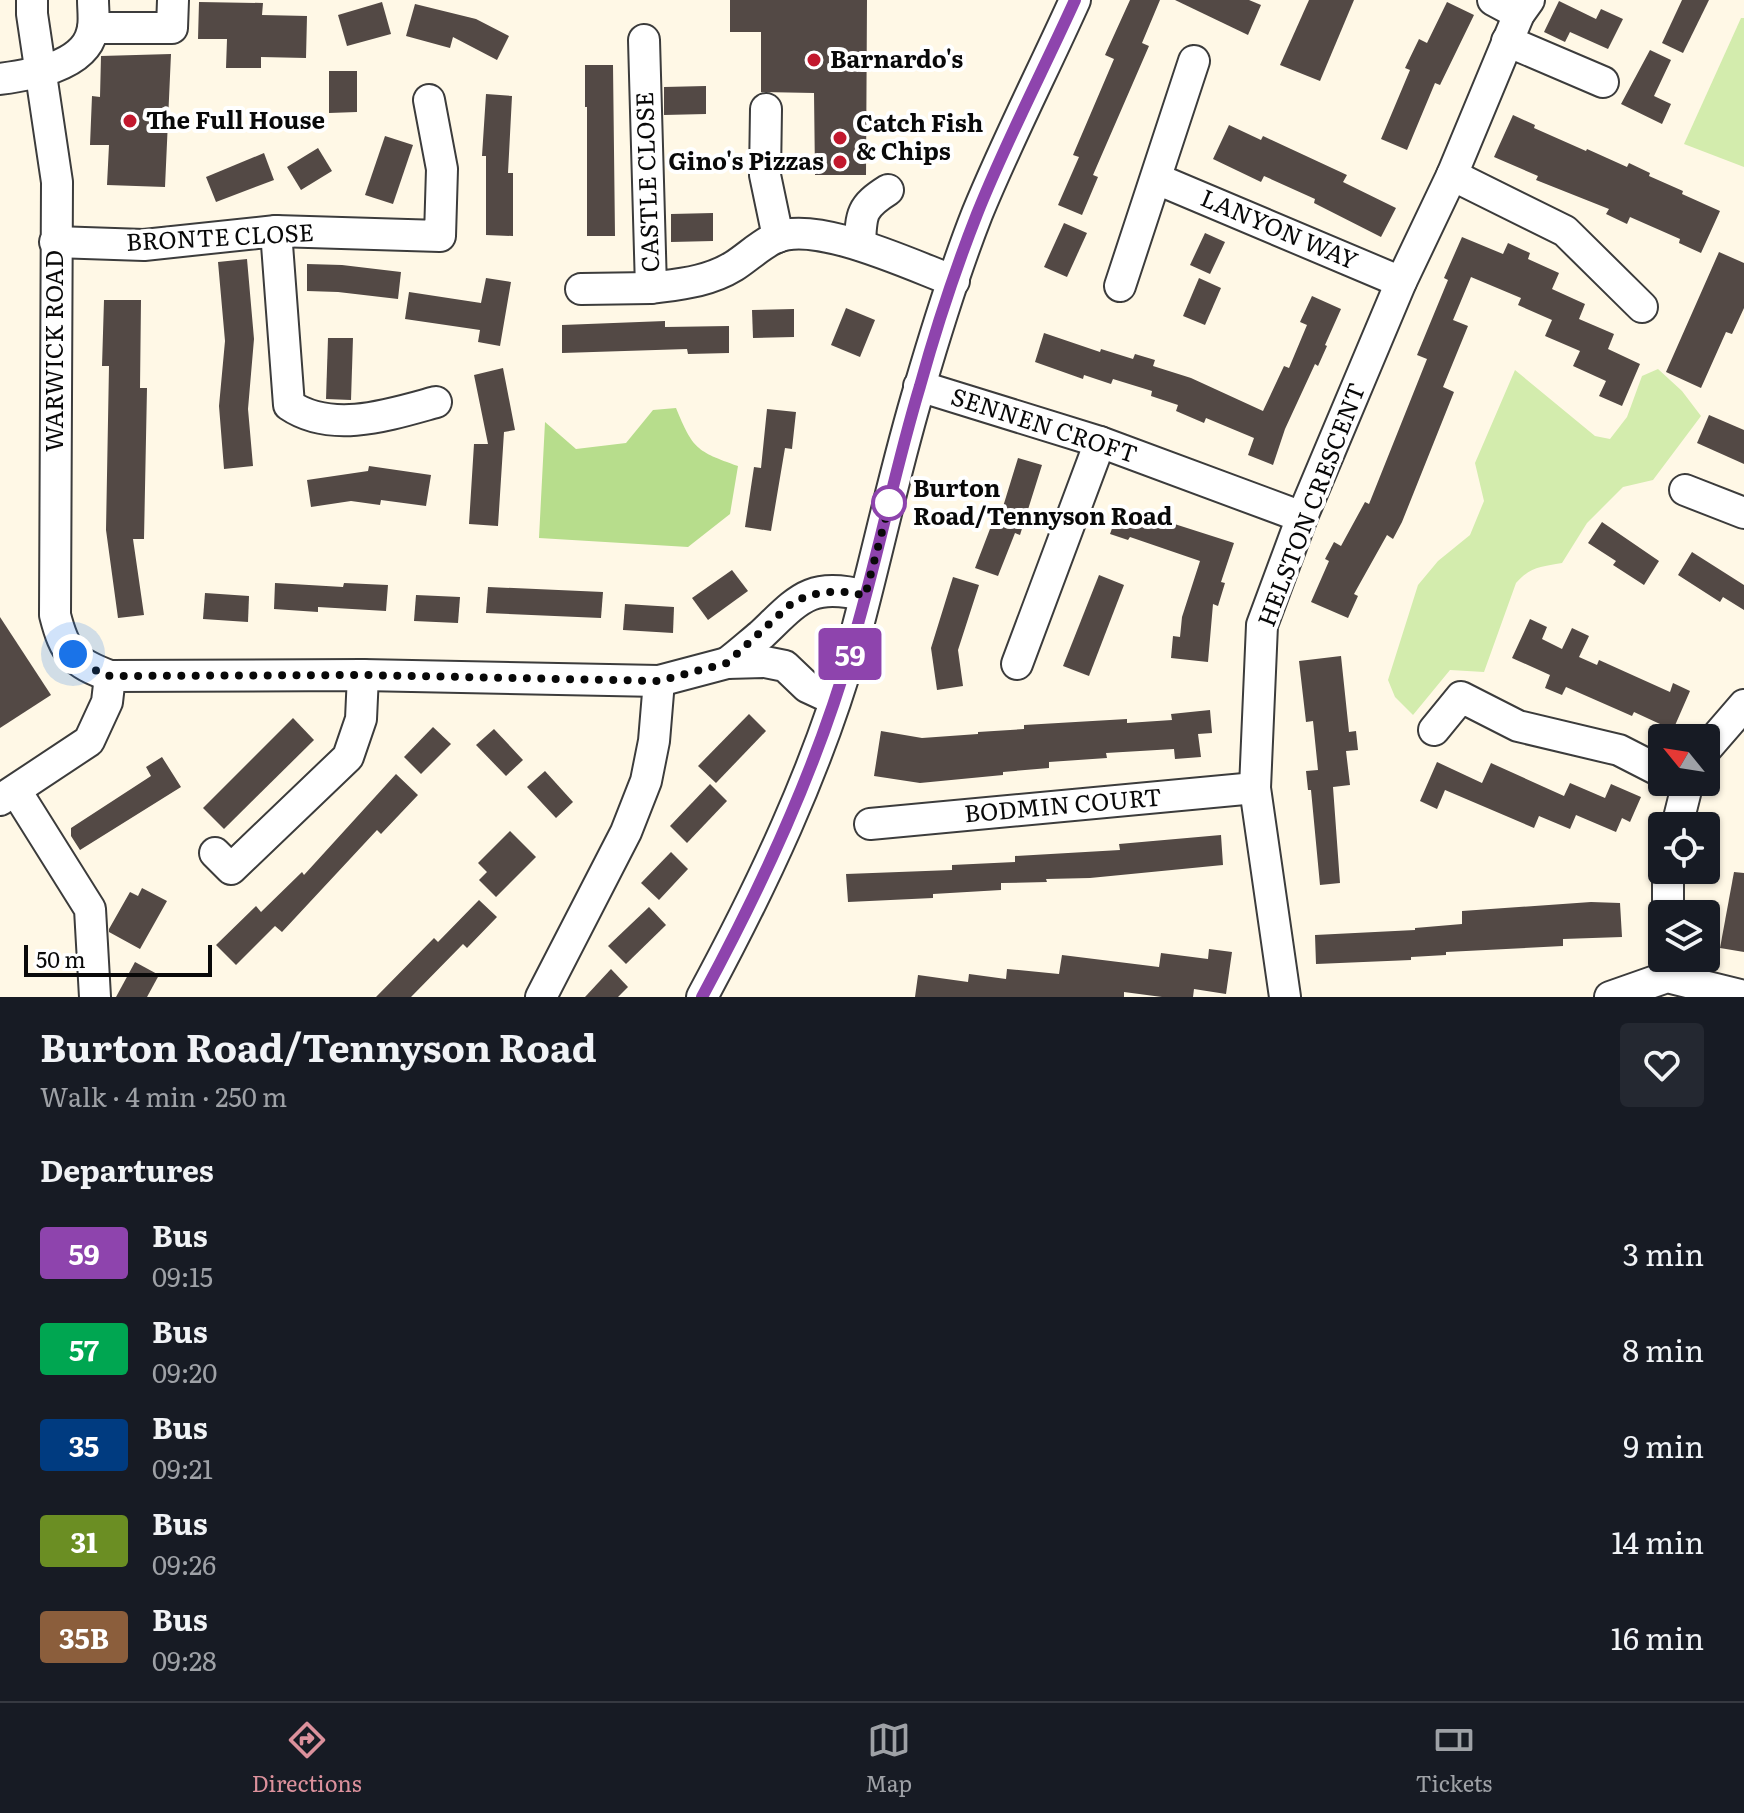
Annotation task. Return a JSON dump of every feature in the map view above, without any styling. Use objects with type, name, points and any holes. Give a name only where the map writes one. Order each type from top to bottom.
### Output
[{"type":"street","name":"WARWICK ROAD","points":[[32,0],[57,182],[55,615],[62,643],[85,666],[110,676]]},
{"type":"street","points":[[0,79],[42,73],[81,53],[92,34],[93,14],[172,28],[173,0]]},
{"type":"street","points":[[702,997],[781,839],[835,700],[919,386],[954,281],[977,214],[1075,0]]},
{"type":"street","name":"HELSTON CRESCENT","points":[[1285,997],[1255,788],[1262,625],[1302,517],[1401,282],[1452,175],[1512,14],[1603,82]]},
{"type":"street","name":"CASTLE CLOSE","points":[[644,40],[651,288],[700,282],[732,268],[778,237]]},
{"type":"street","points":[[1120,286],[1194,61]]},
{"type":"street","name":"BRONTE CLOSE","points":[[55,242],[144,245],[276,231],[440,236],[442,169],[429,100]]},
{"type":"street","points":[[766,109],[765,175],[778,237],[799,234],[860,245],[954,281]]},
{"type":"street","points":[[1452,175],[1565,231],[1642,307]]},
{"type":"street","name":"LANYON WAY","points":[[1157,179],[1401,282]]},
{"type":"street","points":[[860,245],[863,212],[870,202],[888,190]]},
{"type":"street","points":[[276,231],[289,405],[303,414],[323,419],[372,419],[436,402]]},
{"type":"street","points":[[581,289],[651,288]]},
{"type":"street","name":"SENNEN CROFT","points":[[919,386],[1100,442],[1302,517]]},
{"type":"street","points":[[1017,664],[1100,442]]},
{"type":"street","points":[[1685,490],[1744,513]]},
{"type":"street","points":[[727,663],[793,602],[828,592],[865,596]]},
{"type":"street","points":[[95,997],[90,909],[8,796],[89,741],[107,702],[110,676],[363,675],[659,681],[727,663],[765,662],[785,666],[807,687],[835,700]]},
{"type":"street","points":[[215,853],[231,869],[348,757],[361,719],[363,675]]},
{"type":"street","points":[[541,997],[626,832],[646,781],[654,741],[659,681]]},
{"type":"street","points":[[1434,730],[1461,697],[1518,726],[1619,750],[1648,764]]},
{"type":"street","points":[[1720,733],[1744,705]]},
{"type":"street","name":"BODMIN COURT","points":[[870,824],[1255,788]]},
{"type":"street","points":[[1610,997],[1659,972]]},
{"type":"street","points":[[1678,972],[1744,996]]},
{"type":"green space","points":[[1741,18],[1744,18],[1744,167],[1684,144]]},
{"type":"green space","points":[[1658,369],[1682,391],[1701,416],[1653,480],[1623,487],[1587,523],[1562,563],[1532,570],[1521,577],[1516,583],[1484,672],[1450,670],[1413,715],[1395,697],[1388,680],[1418,585],[1438,561],[1470,535],[1484,501],[1475,463],[1515,370],[1595,436],[1610,439],[1627,417],[1642,376]]},
{"type":"green space","points":[[676,408],[698,447],[738,466],[730,514],[688,547],[539,538],[545,422],[576,449],[626,443],[653,410]]},
{"type":"building","points":[[730,0],[867,0],[866,175],[815,175],[814,93],[761,92],[761,32],[730,32]]},
{"type":"building","points":[[1130,0],[1160,0],[1142,43],[1149,46],[1093,175],[1098,177],[1082,215],[1058,205],[1079,157],[1073,155],[1114,59],[1105,55]]},
{"type":"building","points":[[1175,0],[1249,0],[1261,5],[1248,35]]},
{"type":"building","points":[[1309,0],[1354,0],[1320,81],[1280,65]]},
{"type":"building","points":[[1682,0],[1709,0],[1683,53],[1662,43]]},
{"type":"building","points":[[1559,1],[1596,19],[1601,9],[1623,19],[1608,49],[1570,32],[1565,42],[1544,32]]},
{"type":"building","points":[[199,2],[263,3],[262,15],[307,16],[306,58],[261,57],[261,68],[226,68],[227,39],[198,39]]},
{"type":"building","points":[[382,2],[391,34],[347,46],[338,15]]},
{"type":"building","points":[[1447,2],[1474,15],[1440,85],[1435,83],[1407,150],[1381,139],[1410,70],[1405,68],[1419,39],[1427,43]]},
{"type":"building","points":[[415,4],[476,19],[509,36],[497,60],[453,37],[450,48],[406,36]]},
{"type":"building","points":[[1650,50],[1671,60],[1654,96],[1671,104],[1662,124],[1621,104]]},
{"type":"building","name":"The Full House","points":[[171,54],[165,187],[107,185],[109,145],[90,145],[92,96],[100,97],[101,56]]},
{"type":"building","points":[[585,65],[613,65],[615,236],[587,236]]},
{"type":"building","points":[[329,71],[357,71],[357,112],[329,113]]},
{"type":"building","points":[[706,86],[706,114],[664,115],[664,87]]},
{"type":"building","points":[[486,94],[512,96],[508,173],[513,173],[513,236],[486,235],[486,156],[482,156]]},
{"type":"building","points":[[1513,115],[1586,151],[1627,167],[1629,163],[1683,191],[1682,194],[1720,211],[1701,253],[1679,243],[1680,239],[1630,217],[1627,224],[1606,214],[1609,209],[1536,180],[1538,176],[1494,157]]},
{"type":"building","points":[[1229,125],[1261,140],[1263,136],[1347,175],[1343,182],[1396,208],[1381,237],[1314,203],[1315,199],[1264,176],[1261,182],[1213,159]]},
{"type":"building","points":[[385,136],[413,145],[393,204],[365,195]]},
{"type":"building","points":[[318,148],[332,171],[301,190],[287,167]]},
{"type":"building","points":[[264,153],[274,180],[216,202],[206,177]]},
{"type":"building","points":[[713,213],[713,241],[671,242],[671,214]]},
{"type":"building","points":[[1064,223],[1087,233],[1067,277],[1044,267]]},
{"type":"building","points":[[1205,233],[1225,242],[1210,274],[1190,265]]},
{"type":"building","points":[[1462,237],[1503,254],[1508,243],[1530,253],[1528,259],[1559,273],[1552,289],[1585,304],[1579,319],[1614,334],[1608,349],[1640,364],[1622,406],[1599,396],[1606,381],[1573,366],[1580,351],[1545,336],[1552,320],[1518,305],[1521,298],[1471,277],[1453,320],[1468,326],[1443,387],[1454,392],[1402,522],[1393,539],[1387,535],[1354,594],[1358,596],[1348,618],[1311,602],[1334,542],[1341,546],[1365,502],[1369,504],[1427,359],[1417,355]]},
{"type":"building","points":[[1719,252],[1744,263],[1744,308],[1732,334],[1726,332],[1701,388],[1666,372]]},
{"type":"building","points":[[247,259],[254,339],[248,409],[253,466],[224,469],[219,406],[225,341],[218,262]]},
{"type":"building","points":[[307,264],[401,272],[398,299],[307,291]]},
{"type":"building","points":[[486,278],[511,282],[500,346],[478,342],[480,330],[405,319],[409,292],[481,303]]},
{"type":"building","points":[[1199,278],[1221,288],[1205,325],[1183,316]]},
{"type":"building","points":[[1312,296],[1341,309],[1318,366],[1315,364],[1285,429],[1273,465],[1248,455],[1254,438],[1206,418],[1204,423],[1176,411],[1178,405],[1151,396],[1152,391],[1113,379],[1111,384],[1084,375],[1083,379],[1035,362],[1044,333],[1100,352],[1101,349],[1133,359],[1135,354],[1155,360],[1153,366],[1191,378],[1263,411],[1284,366],[1289,368],[1307,325],[1300,322]]},
{"type":"building","points":[[104,300],[141,300],[140,388],[147,388],[144,539],[133,539],[144,615],[118,618],[106,530],[109,366],[102,366]]},
{"type":"building","points":[[846,308],[875,320],[860,357],[831,345]]},
{"type":"building","points":[[794,309],[794,337],[753,338],[752,310]]},
{"type":"building","points":[[665,321],[665,327],[729,326],[729,353],[688,354],[687,349],[562,353],[562,325]]},
{"type":"building","points":[[328,338],[353,338],[351,400],[326,399]]},
{"type":"building","points":[[503,368],[515,430],[504,432],[498,526],[469,524],[474,444],[488,444],[474,375]]},
{"type":"building","points":[[767,409],[796,412],[792,449],[785,448],[771,531],[745,527],[754,467],[761,468]]},
{"type":"building","points":[[1709,415],[1744,430],[1744,464],[1697,443]]},
{"type":"building","points":[[1018,458],[1042,465],[1020,535],[1015,533],[998,576],[975,568],[998,508],[1002,510]]},
{"type":"building","points":[[369,466],[431,475],[426,506],[381,500],[380,505],[351,501],[311,507],[307,480],[368,471]]},
{"type":"building","points":[[1119,509],[1161,524],[1162,520],[1234,543],[1221,582],[1225,583],[1218,606],[1213,604],[1208,662],[1171,658],[1173,636],[1180,637],[1182,617],[1200,561],[1130,537],[1128,540],[1110,534]]},
{"type":"building","points":[[1602,522],[1659,561],[1644,585],[1613,565],[1616,561],[1588,543]]},
{"type":"building","points":[[1692,552],[1744,585],[1744,610],[1723,597],[1720,602],[1678,575]]},
{"type":"building","points":[[732,570],[748,591],[708,620],[692,598]]},
{"type":"building","points":[[1099,575],[1124,585],[1089,676],[1063,666]]},
{"type":"building","points":[[953,577],[979,585],[958,650],[963,686],[937,690],[931,648]]},
{"type":"building","points":[[275,583],[343,587],[344,583],[388,585],[386,611],[318,607],[318,612],[274,609]]},
{"type":"building","points":[[488,587],[603,592],[601,618],[486,613]]},
{"type":"building","points":[[205,593],[249,596],[248,622],[203,619]]},
{"type":"building","points":[[416,595],[460,597],[458,623],[414,621]]},
{"type":"building","points":[[625,604],[674,607],[673,633],[623,630]]},
{"type":"building","points":[[0,617],[51,695],[0,728]]},
{"type":"building","points":[[1530,619],[1547,627],[1542,639],[1562,649],[1572,628],[1589,636],[1579,657],[1597,665],[1599,660],[1670,692],[1673,683],[1690,691],[1676,724],[1660,724],[1634,712],[1632,716],[1566,687],[1562,695],[1545,688],[1550,675],[1512,658]]},
{"type":"building","points":[[1341,656],[1349,732],[1356,731],[1358,750],[1346,751],[1350,785],[1333,787],[1340,883],[1320,885],[1311,790],[1308,790],[1306,771],[1318,770],[1313,721],[1306,722],[1299,661]]},
{"type":"building","points":[[1210,710],[1212,733],[1198,734],[1201,757],[1175,759],[1174,749],[1106,753],[1107,758],[1049,762],[1049,768],[920,783],[874,776],[881,731],[922,738],[1024,729],[1024,725],[1127,719],[1127,723],[1172,720],[1171,714]]},
{"type":"building","points":[[749,714],[766,731],[716,783],[698,766]]},
{"type":"building","points":[[293,718],[314,740],[224,829],[203,808]]},
{"type":"building","points":[[433,727],[451,744],[421,774],[404,757]]},
{"type":"building","points":[[494,729],[523,760],[506,776],[476,745]]},
{"type":"building","points":[[162,757],[181,787],[80,850],[71,836],[71,828],[151,776],[146,767]]},
{"type":"building","points":[[1437,762],[1482,783],[1491,763],[1564,796],[1570,783],[1605,798],[1611,784],[1641,797],[1630,822],[1622,818],[1616,832],[1576,815],[1570,829],[1539,816],[1534,828],[1445,790],[1437,809],[1420,801]]},
{"type":"building","points":[[545,771],[573,802],[556,818],[527,787]]},
{"type":"building","points":[[396,774],[418,795],[381,834],[377,830],[282,932],[275,926],[236,965],[216,945],[256,906],[261,912],[302,872],[304,875]]},
{"type":"building","points":[[710,784],[727,801],[687,843],[670,826]]},
{"type":"building","points":[[510,831],[536,857],[496,897],[479,880],[487,872],[478,863]]},
{"type":"building","points":[[1221,835],[1223,865],[1090,878],[1046,879],[1047,882],[1001,883],[1001,890],[933,894],[933,898],[848,902],[846,874],[952,870],[952,865],[1015,862],[1015,856],[1120,850],[1119,844]]},
{"type":"building","points":[[671,852],[688,869],[659,900],[641,883]]},
{"type":"building","points":[[1734,872],[1744,873],[1744,952],[1720,948]]},
{"type":"building","points":[[142,888],[167,901],[140,949],[109,932],[109,929],[130,892],[138,896]]},
{"type":"building","points":[[479,900],[497,917],[467,948],[463,944],[411,997],[376,997],[434,938],[438,942]]},
{"type":"building","points":[[1591,902],[1620,903],[1622,937],[1563,939],[1563,946],[1446,952],[1446,955],[1411,957],[1411,960],[1316,964],[1315,935],[1415,930],[1462,924],[1462,911]]},
{"type":"building","points":[[649,907],[666,925],[626,964],[608,946]]},
{"type":"building","points":[[1209,949],[1232,952],[1226,994],[1194,989],[1193,997],[1124,992],[1124,997],[915,997],[918,975],[968,982],[969,974],[1006,979],[1007,969],[1059,974],[1062,955],[1159,967],[1161,953],[1208,959]]},
{"type":"building","points":[[135,962],[159,975],[147,997],[116,997]]},
{"type":"building","points":[[611,969],[628,987],[618,997],[585,997]]},
{"type":"bus line","name":"59","points":[[702,997],[781,839],[813,759],[851,649],[919,386],[977,214],[1075,0]]},
{"type":"place","name":"Barnardo's","points":[[814,60]]},
{"type":"place","name":"The Full House","points":[[130,121]]},
{"type":"place","name":"Catch Fish & Chips","points":[[840,138]]},
{"type":"place","name":"Gino's Pizzas","points":[[840,162]]},
{"type":"place","name":"Burton Road/Tennyson Road","points":[[889,503]]},
{"type":"route","points":[[73,654],[85,666],[110,676],[363,675],[659,681],[727,663],[793,602],[828,592],[865,596],[892,494],[889,503]]}]
